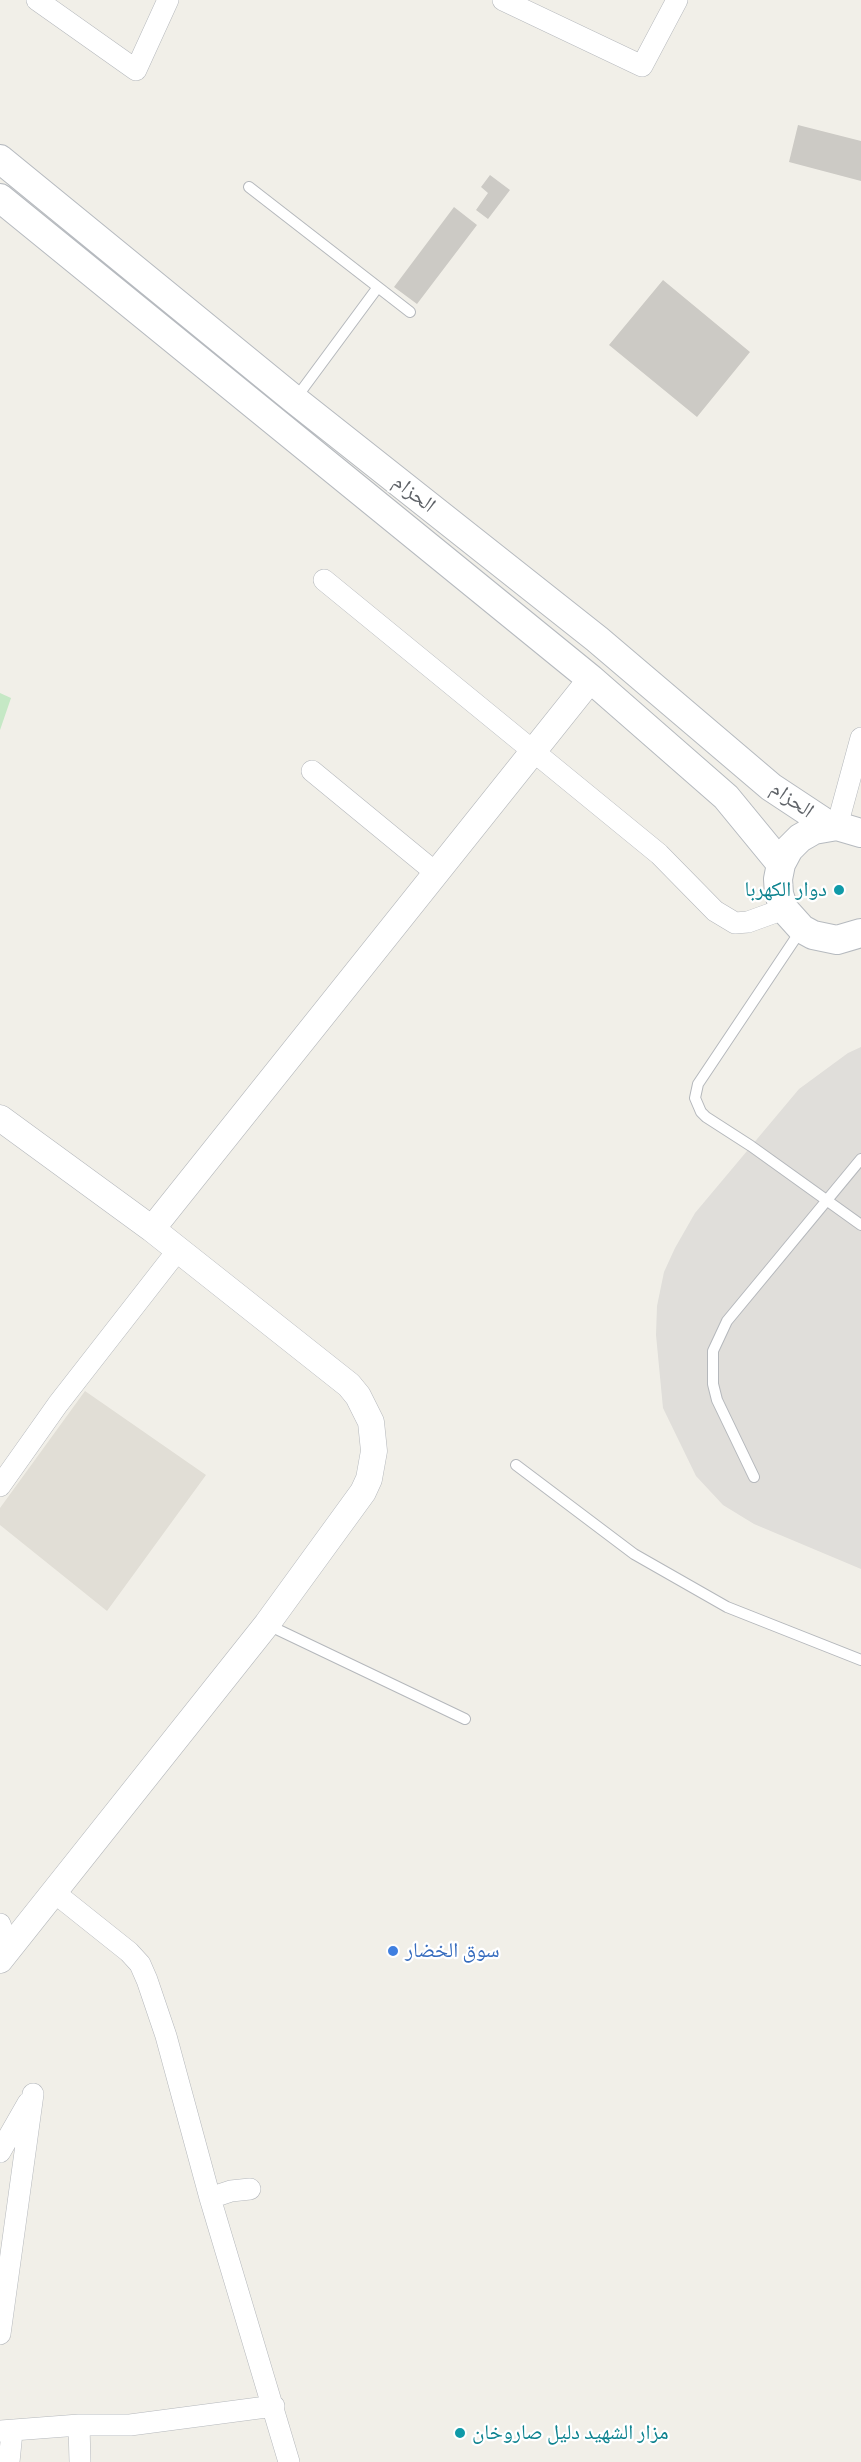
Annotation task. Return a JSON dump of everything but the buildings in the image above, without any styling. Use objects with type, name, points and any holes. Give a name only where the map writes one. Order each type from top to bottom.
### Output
[{"type":"main road","name":"الحزام","points":[[0,159],[295,400],[597,639],[771,787],[843,828]]},
{"type":"main road","name":"الحزام","points":[[0,198],[583,672],[726,797],[781,864]]},
{"type":"main road","points":[[583,672],[597,639]]},
{"type":"main road","points":[[843,828],[814,830],[800,838],[789,849],[781,864],[778,879],[779,894],[793,919],[813,935],[849,936],[861,956]]},
{"type":"street","points":[[38,0],[136,70],[168,0]]},
{"type":"street","points":[[503,0],[642,66],[677,0]]},
{"type":"street","points":[[324,580],[660,854],[715,911],[735,923],[793,919]]},
{"type":"street","points":[[152,1229],[534,751],[583,672]]},
{"type":"street","points":[[843,828],[861,738]]},
{"type":"street","points":[[312,771],[436,873]]},
{"type":"street","points":[[0,1118],[152,1229],[349,1385],[358,1396],[371,1422],[374,1436],[373,1465],[363,1492],[267,1624],[4,1955]]},
{"type":"street","points":[[0,1486],[58,1404],[178,1250]]},
{"type":"street","points":[[55,1893],[129,1952],[140,1964],[166,2036],[210,2198],[289,2462]]},
{"type":"street","points":[[0,1924],[4,1955]]},
{"type":"street","points":[[0,2152],[33,2094],[0,2334]]},
{"type":"street","points":[[210,2198],[231,2191],[250,2189]]},
{"type":"street","points":[[9,2462],[6,2431],[79,2425],[130,2425],[274,2406]]},
{"type":"street","points":[[79,2425],[80,2462]]},
{"type":"lane","points":[[249,187],[410,312]]},
{"type":"lane","points":[[295,400],[378,287]]},
{"type":"lane","points":[[793,919],[698,1084],[695,1098],[700,1112],[706,1117],[861,1225]]},
{"type":"lane","points":[[754,1477],[717,1400],[712,1384],[713,1351],[727,1321],[861,1159]]},
{"type":"lane","points":[[516,1465],[634,1554],[727,1607],[861,1660]]},
{"type":"lane","points":[[267,1624],[465,1719]]},
{"type":"shaded area","points":[[861,1047],[861,1569],[754,1524],[723,1505],[696,1476],[663,1408],[656,1335],[657,1306],[664,1272],[695,1213],[799,1089],[848,1053]]},
{"type":"shaded area","points":[[85,1391],[206,1475],[107,1611],[0,1525],[0,1508]]},
{"type":"green space","points":[[0,693],[11,698],[0,730]]},
{"type":"place","name":"دوار الكهربا","points":[[839,890]]},
{"type":"place","name":"سوق الخضار","points":[[393,1951]]},
{"type":"place","name":"مزار الشهيد دليل صاروخان","points":[[460,2433]]}]
